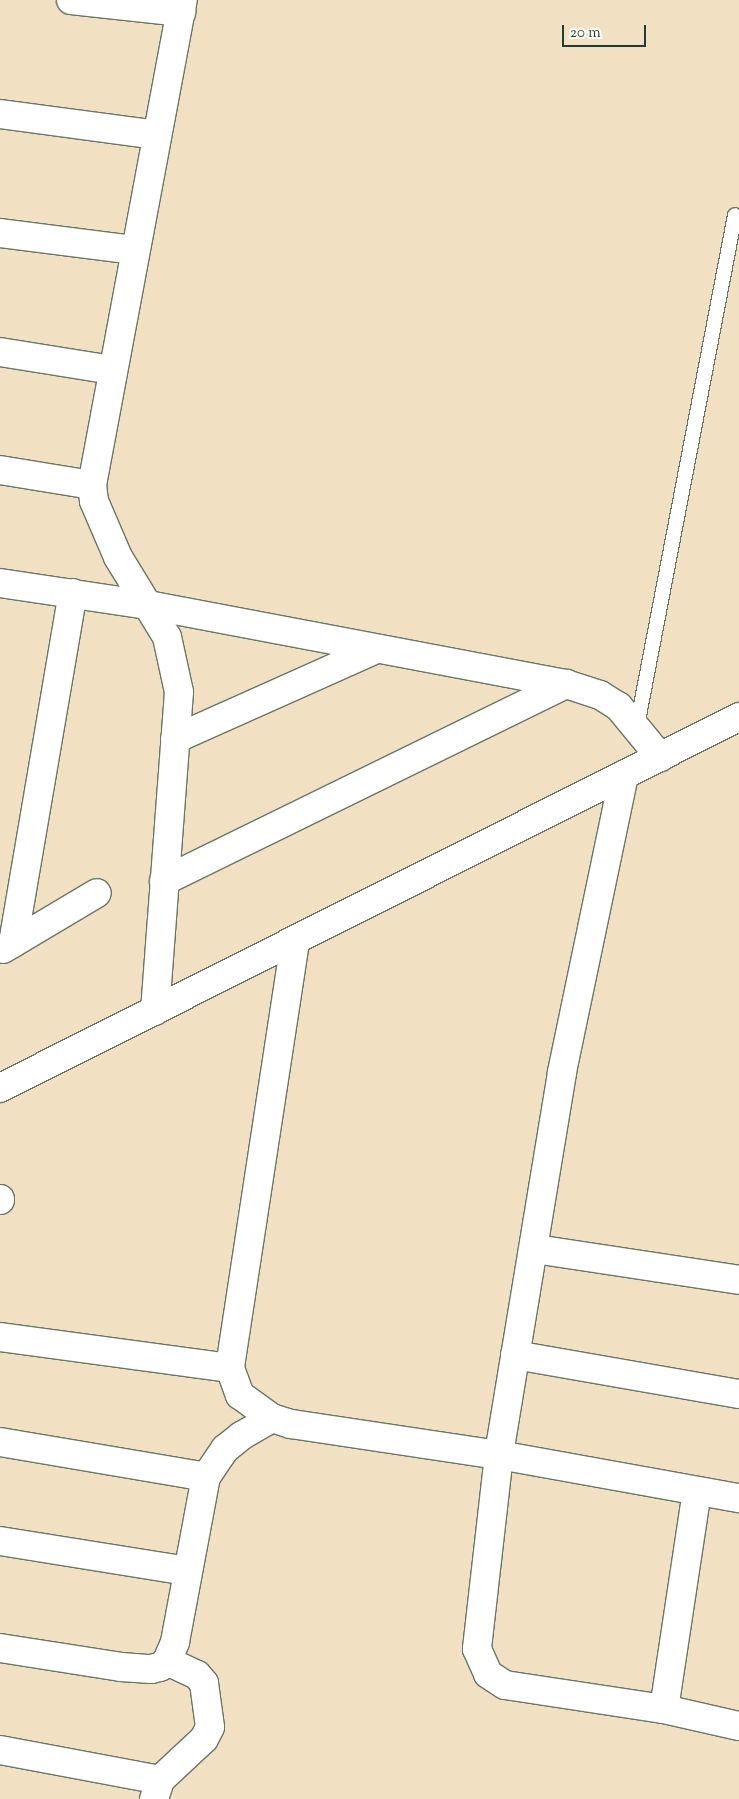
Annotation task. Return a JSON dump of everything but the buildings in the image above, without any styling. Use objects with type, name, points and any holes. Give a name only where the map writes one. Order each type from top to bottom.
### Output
[{"type":"street","points":[[71,0],[182,6],[92,485],[94,501],[118,557],[167,637],[174,660],[179,692],[154,1011]]},
{"type":"street","points":[[0,114],[157,135]]},
{"type":"street","points":[[0,233],[135,250]]},
{"type":"street","points":[[0,352],[113,370]]},
{"type":"street","points":[[0,470],[92,485]]},
{"type":"street","points":[[0,583],[148,604],[566,684],[600,695],[619,707],[638,726],[660,757]]},
{"type":"street","points":[[6,947],[73,594]]},
{"type":"street","points":[[176,740],[376,649]]},
{"type":"street","points":[[164,881],[566,684]]},
{"type":"street","points":[[0,1088],[739,717]]},
{"type":"street","points":[[624,775],[562,1072],[535,1249],[515,1354],[499,1455],[477,1633],[477,1649],[488,1674],[505,1685],[664,1709],[739,1726]]},
{"type":"street","points":[[6,947],[97,892]]},
{"type":"street","points":[[294,942],[230,1368],[240,1395],[272,1418],[291,1424],[499,1455],[739,1498]]},
{"type":"street","points":[[535,1249],[739,1280]]},
{"type":"street","points":[[0,1337],[230,1368]]},
{"type":"street","points":[[515,1354],[739,1394]]},
{"type":"street","points":[[0,1648],[140,1669],[160,1667],[168,1661],[175,1642],[206,1477],[225,1449],[241,1436],[272,1418]]},
{"type":"street","points":[[0,1442],[206,1477]]},
{"type":"street","points":[[664,1709],[696,1491]]},
{"type":"street","points":[[0,1541],[187,1571]]},
{"type":"street","points":[[0,1750],[157,1790],[204,1738],[210,1726],[204,1683],[197,1675],[168,1661]]},
{"type":"lane","points":[[638,726],[735,215]]}]
